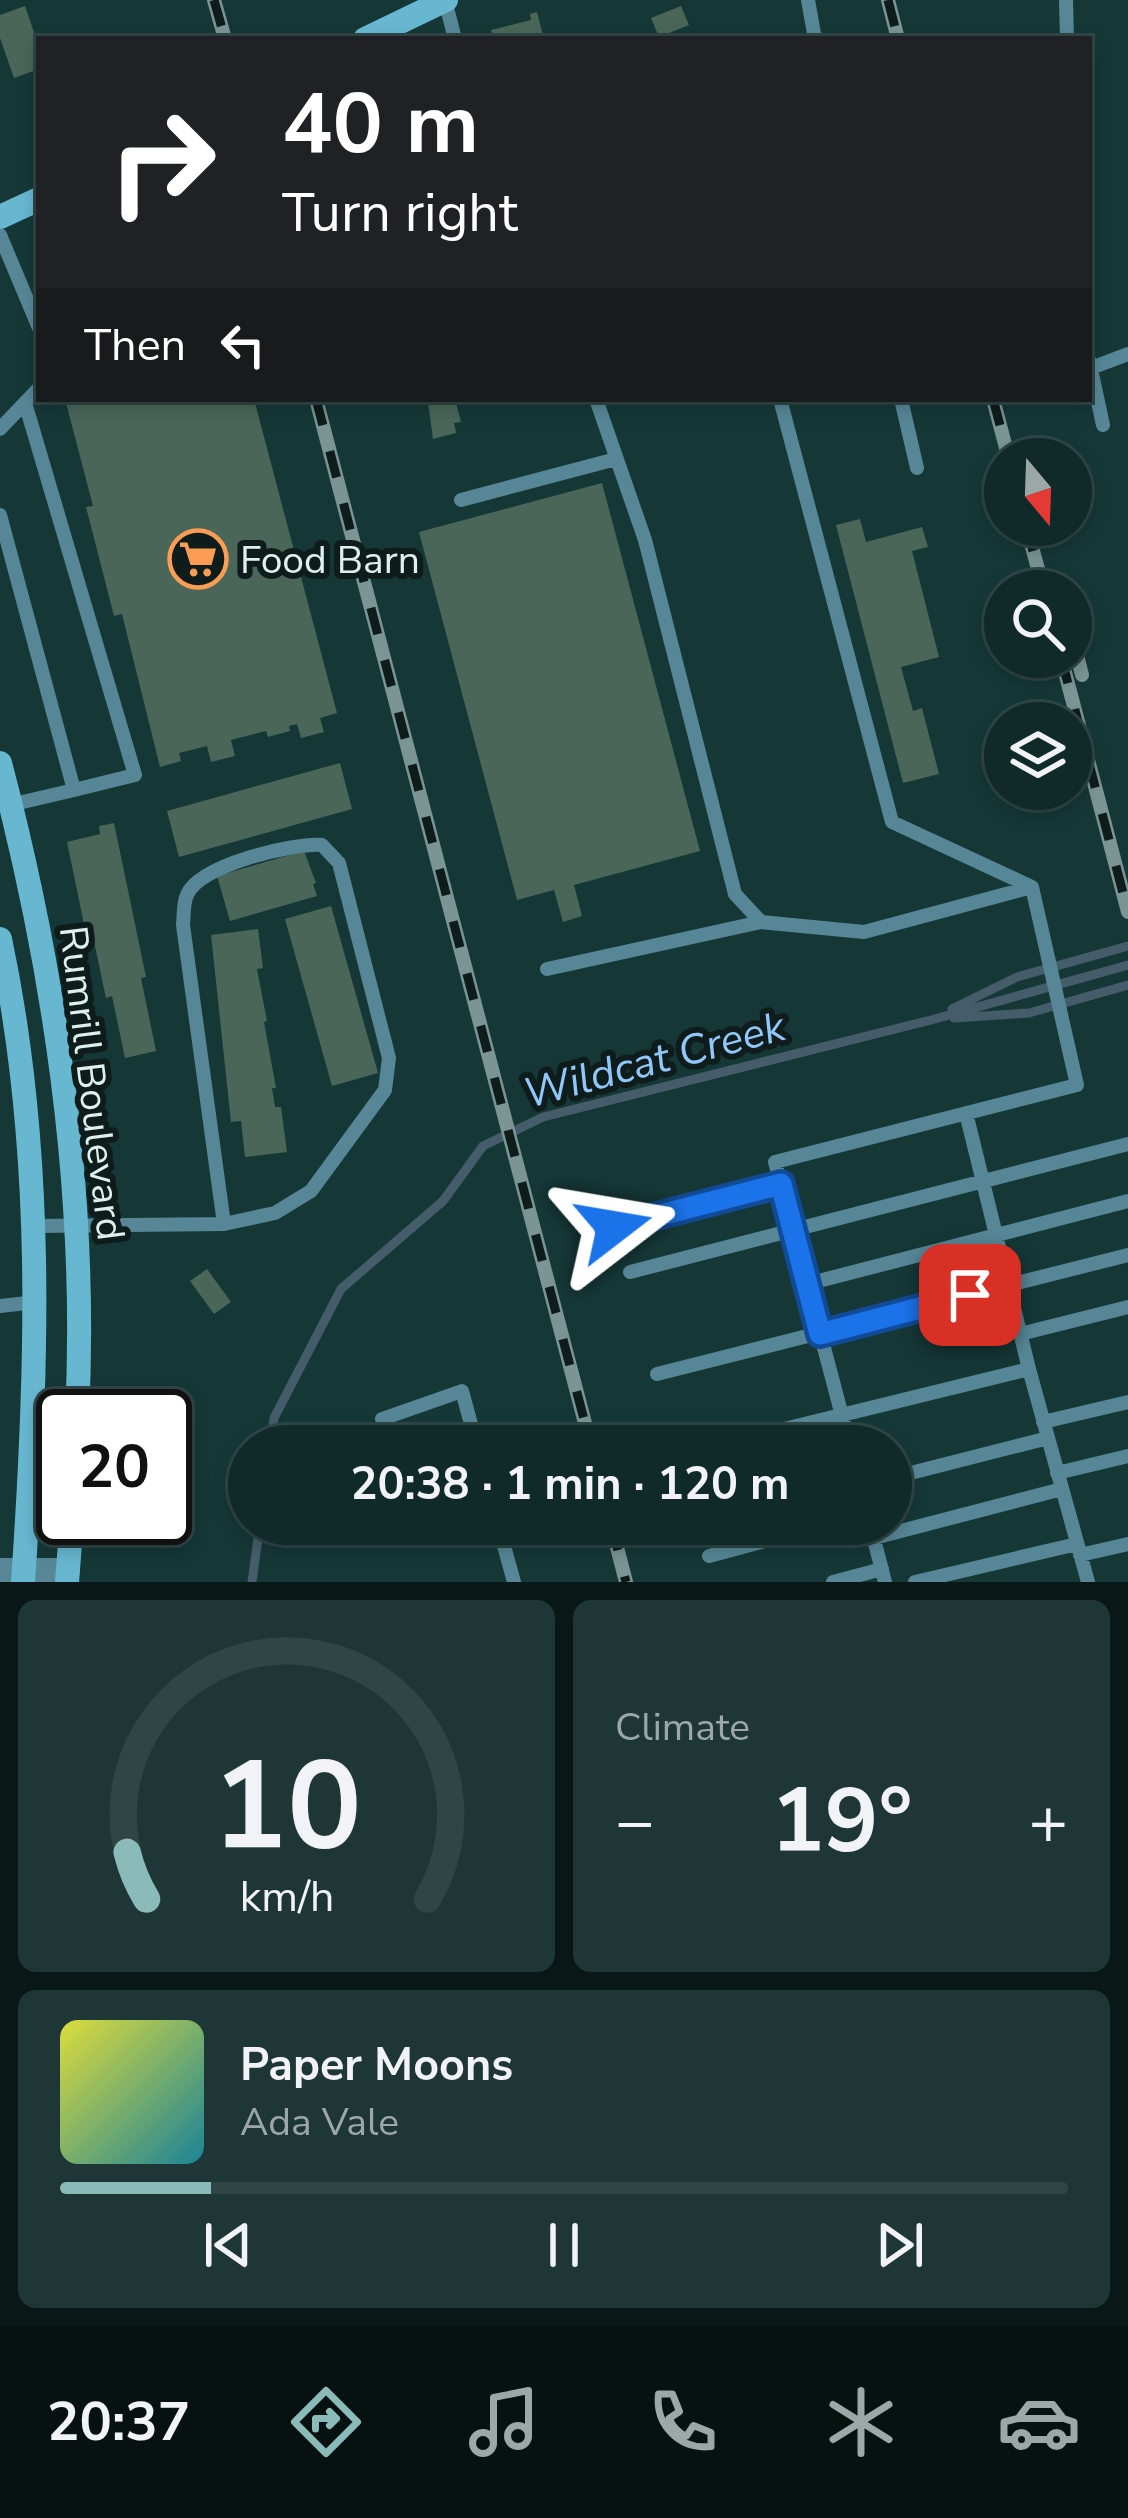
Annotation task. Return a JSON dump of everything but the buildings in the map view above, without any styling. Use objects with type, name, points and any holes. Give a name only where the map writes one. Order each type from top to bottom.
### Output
[{"type":"main road","points":[[371,36],[445,0]]},
{"type":"main road","points":[[0,217],[36,200]]},
{"type":"main road","name":"Rumrill Boulevard","points":[[0,763],[47,977],[79,1226],[77,1389]]},
{"type":"main road","name":"Rumrill Boulevard","points":[[0,938],[24,1104],[35,1226],[30,1510],[16,1573]]},
{"type":"main road","points":[[68,1576],[70,1545]]},
{"type":"street","points":[[3,981],[47,977]]},
{"type":"street","points":[[16,1573],[68,1576]]},
{"type":"lane","points":[[445,0],[454,36]]},
{"type":"lane","points":[[808,0],[814,36]]},
{"type":"lane","points":[[1066,0],[1067,36]]},
{"type":"lane","points":[[0,235],[36,321]]},
{"type":"lane","points":[[1092,363],[1128,354]]},
{"type":"lane","points":[[1092,373],[1103,425]]},
{"type":"lane","points":[[0,429],[36,392]]},
{"type":"lane","points":[[597,402],[645,540],[735,894],[761,922]]},
{"type":"lane","points":[[782,402],[892,822],[1032,887]]},
{"type":"lane","points":[[902,402],[917,468]]},
{"type":"lane","points":[[10,805],[135,776],[26,406]]},
{"type":"lane","points":[[461,500],[616,459]]},
{"type":"lane","points":[[0,515],[74,790]]},
{"type":"lane","points":[[35,1226],[224,1224],[275,1213],[311,1192],[386,1090],[389,1058],[339,863],[322,845],[296,843],[206,874],[187,893],[184,925],[224,1224]]},
{"type":"lane","points":[[547,969],[761,922],[864,932],[1032,887]]},
{"type":"lane","points":[[844,1425],[775,1162],[1077,1085],[1032,887]]},
{"type":"lane","points":[[966,1113],[1088,1582]]},
{"type":"lane","points":[[631,1272],[1128,1144]]},
{"type":"lane","points":[[614,1227],[781,1184]]},
{"type":"lane","points":[[807,1284],[1128,1201]]},
{"type":"lane","points":[[657,1374],[1128,1255]]},
{"type":"lane","points":[[0,1306],[36,1302]]},
{"type":"lane","points":[[1020,1334],[1128,1307]]},
{"type":"lane","points":[[801,1425],[1029,1369]]},
{"type":"lane","points":[[384,1425],[382,1420],[462,1391],[471,1425]]},
{"type":"lane","points":[[912,1471],[1128,1402]]},
{"type":"lane","points":[[1057,1473],[1128,1456]]},
{"type":"lane","points":[[912,1522],[1062,1489]]},
{"type":"lane","points":[[915,1582],[1128,1544]]},
{"type":"lane","points":[[504,1545],[514,1582]]},
{"type":"lane","points":[[709,1556],[750,1545]]},
{"type":"lane","points":[[833,1582],[883,1575],[876,1545]]},
{"type":"waterway","name":"Wildcat Creek","points":[[952,1009],[1017,977],[1128,946]]},
{"type":"waterway","name":"Wildcat Creek","points":[[273,1425],[341,1289],[443,1201],[483,1146],[543,1117],[931,1020],[1128,965]]},
{"type":"waterway","name":"Wildcat Creek","points":[[954,1018],[1029,1013],[1128,985]]},
{"type":"waterway","name":"Wildcat Creek","points":[[252,1582],[257,1545]]},
{"type":"railway","points":[[214,0],[224,36]]},
{"type":"railway","points":[[888,0],[897,36]]},
{"type":"railway","points":[[317,402],[585,1425]]},
{"type":"railway","points":[[994,402],[1003,438]]},
{"type":"railway","points":[[1032,546],[1038,570]]},
{"type":"railway","points":[[1067,678],[1128,912]]},
{"type":"railway","points":[[616,1545],[626,1582]]},
{"type":"place","name":"Food Barn","points":[[198,559]]},
{"type":"route","points":[[614,1227],[781,1184],[820,1334],[970,1295]]}]
